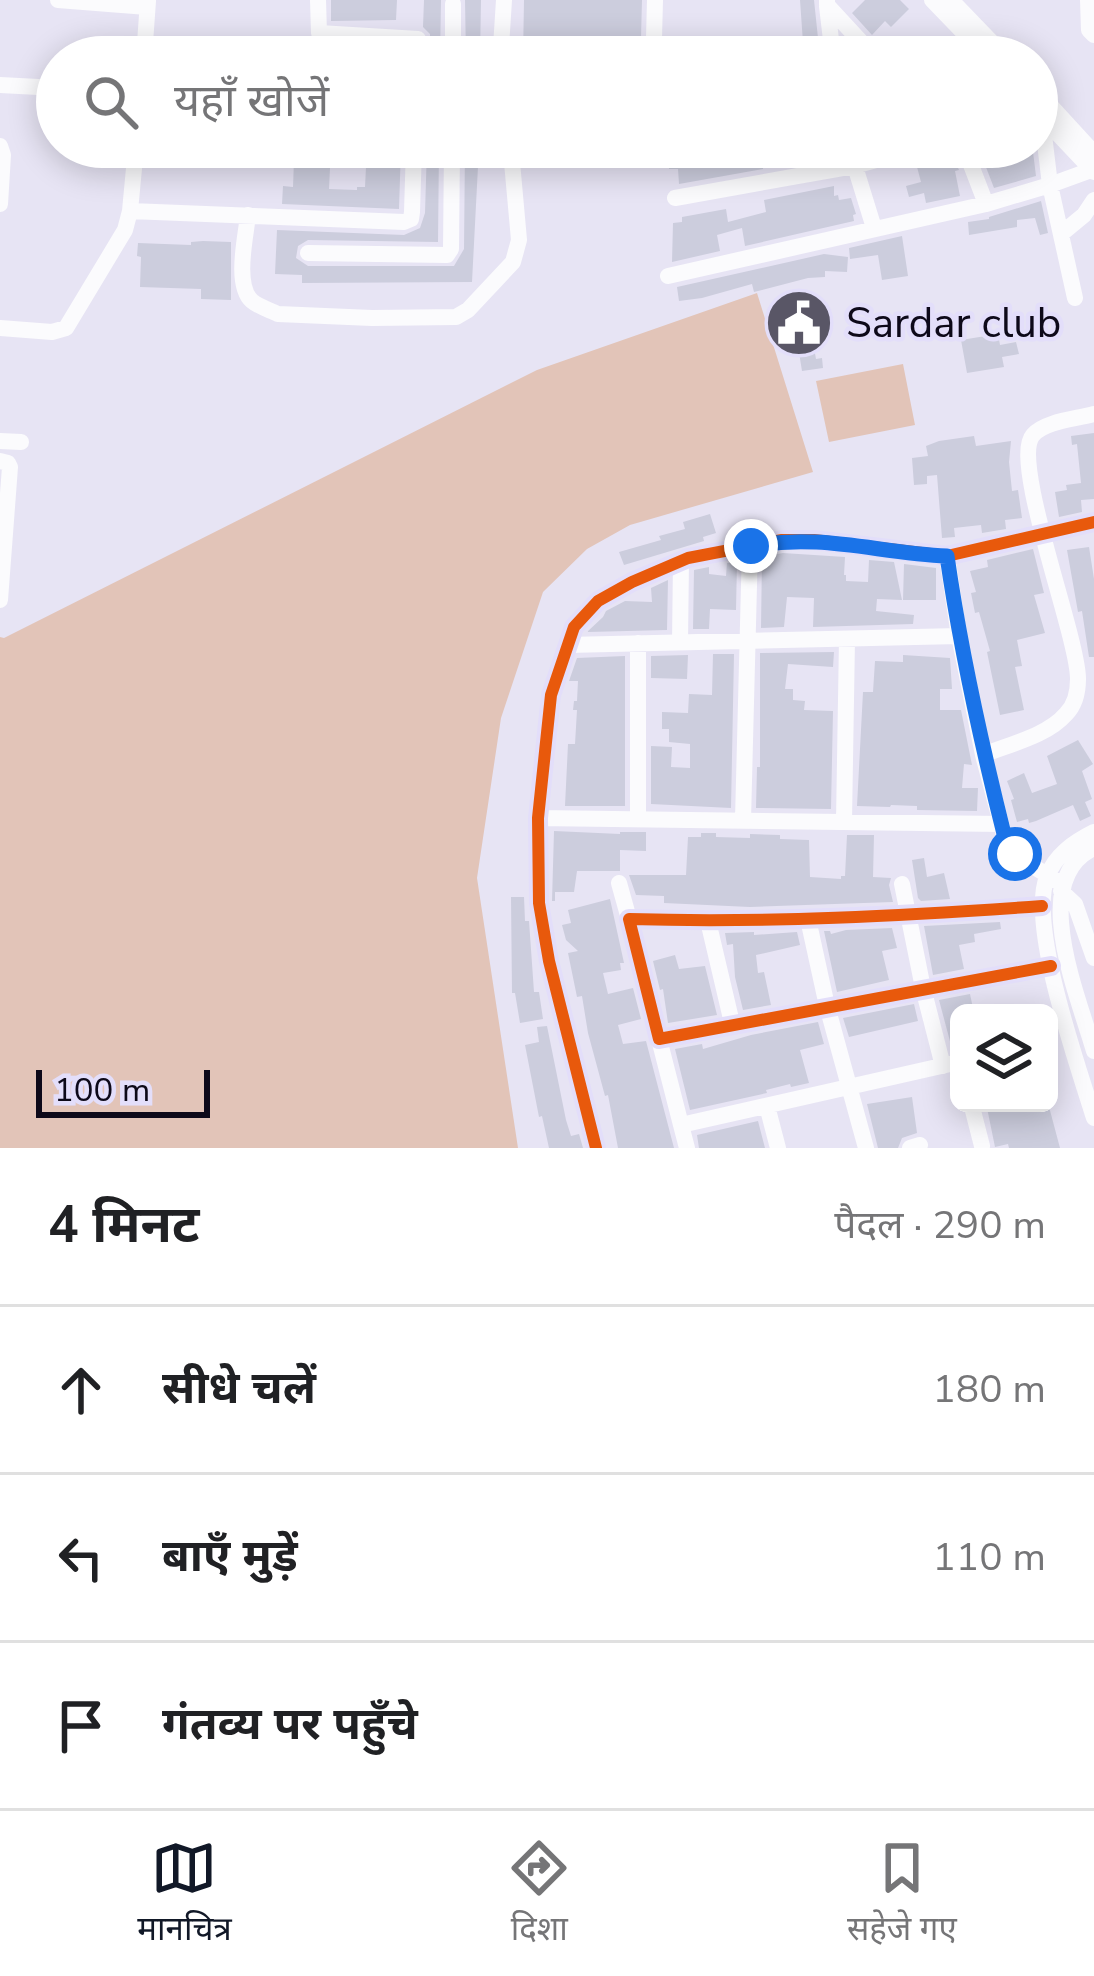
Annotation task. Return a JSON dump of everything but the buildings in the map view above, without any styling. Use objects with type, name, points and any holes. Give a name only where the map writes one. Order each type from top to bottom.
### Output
[{"type":"street","points":[[58,0],[148,4],[146,36]]},
{"type":"street","points":[[318,0],[319,33],[339,36]]},
{"type":"street","points":[[502,36],[504,0]]},
{"type":"street","points":[[654,36],[655,0]]},
{"type":"street","points":[[932,0],[967,36]]},
{"type":"street","points":[[951,0],[986,36]]},
{"type":"street","points":[[1088,0],[1089,30],[1094,35]]},
{"type":"street","points":[[827,3],[831,36]]},
{"type":"street","points":[[827,3],[856,36]]},
{"type":"street","points":[[453,36],[454,4]]},
{"type":"street","points":[[0,85],[36,87]]},
{"type":"street","points":[[1058,119],[1093,166]]},
{"type":"street","points":[[1058,132],[1093,166]]},
{"type":"street","points":[[0,146],[0,204]]},
{"type":"street","points":[[668,276],[986,204],[1093,166]]},
{"type":"street","points":[[0,328],[52,332],[66,328],[125,230],[134,168]]},
{"type":"street","points":[[130,211],[404,222],[412,216],[413,168]]},
{"type":"street","points":[[308,253],[450,253],[452,168]]},
{"type":"street","points":[[248,214],[242,282],[250,299],[266,309],[278,314],[372,318],[456,316],[468,310],[513,262],[519,240],[512,168]]},
{"type":"street","points":[[675,198],[843,168]]},
{"type":"street","points":[[855,168],[874,228]]},
{"type":"street","points":[[972,168],[986,204]]},
{"type":"street","points":[[1048,168],[1075,298]]},
{"type":"street","points":[[1061,234],[1094,200]]},
{"type":"street","points":[[385,221],[385,254]]},
{"type":"street","points":[[983,755],[1047,729],[1074,702],[1078,674],[1026,451],[1040,428],[1094,414]]},
{"type":"street","points":[[0,441],[21,442]]},
{"type":"street","points":[[0,460],[10,467],[0,599]]},
{"type":"street","points":[[596,1148],[539,903],[538,818],[551,695],[574,627],[598,601],[632,582],[681,561],[751,546],[814,540],[947,556],[1094,522]]},
{"type":"street","points":[[743,820],[751,546]]},
{"type":"street","points":[[947,556],[958,636],[1006,842],[1075,904],[1094,958]]},
{"type":"street","points":[[680,642],[681,561]]},
{"type":"street","points":[[567,645],[958,636]]},
{"type":"street","points":[[844,821],[847,639]]},
{"type":"street","points":[[638,643],[638,819]]},
{"type":"street","points":[[538,818],[1001,824]]},
{"type":"street","points":[[1094,832],[1074,842],[1057,883],[1066,950],[1094,1051]]},
{"type":"street","points":[[1094,848],[1068,868],[1042,906],[1051,966],[1094,1118]]},
{"type":"street","points":[[620,883],[687,1148]]},
{"type":"street","points":[[902,884],[922,988],[950,1061]]},
{"type":"street","points":[[629,919],[908,916],[1042,906]]},
{"type":"street","points":[[808,919],[826,1006],[866,1148]]},
{"type":"street","points":[[708,921],[732,1023]]},
{"type":"street","points":[[659,1039],[1051,966]]},
{"type":"street","points":[[1058,1036],[1088,1028]]},
{"type":"street","points":[[681,1125],[950,1064]]},
{"type":"street","points":[[767,1106],[778,1148]]},
{"type":"street","points":[[973,1112],[982,1146]]},
{"type":"shaded area","points":[[757,293],[813,472],[630,525],[587,549],[543,592],[501,718],[477,878],[518,1148],[0,1148],[0,637],[537,370]]},
{"type":"shaded area","points":[[903,364],[915,425],[829,442],[816,381]]},
{"type":"cycle path","points":[[596,1148],[539,903],[538,818],[551,695],[574,627],[598,601],[688,558],[782,540],[947,556],[1094,522]]},
{"type":"cycle path","points":[[1042,906],[836,918],[629,919],[659,1039],[1051,966]]},
{"type":"place","name":"Sardar club","points":[[799,323]]},
{"type":"route","points":[[751,546],[814,540],[947,556],[983,755],[1006,842],[1015,854]]}]
